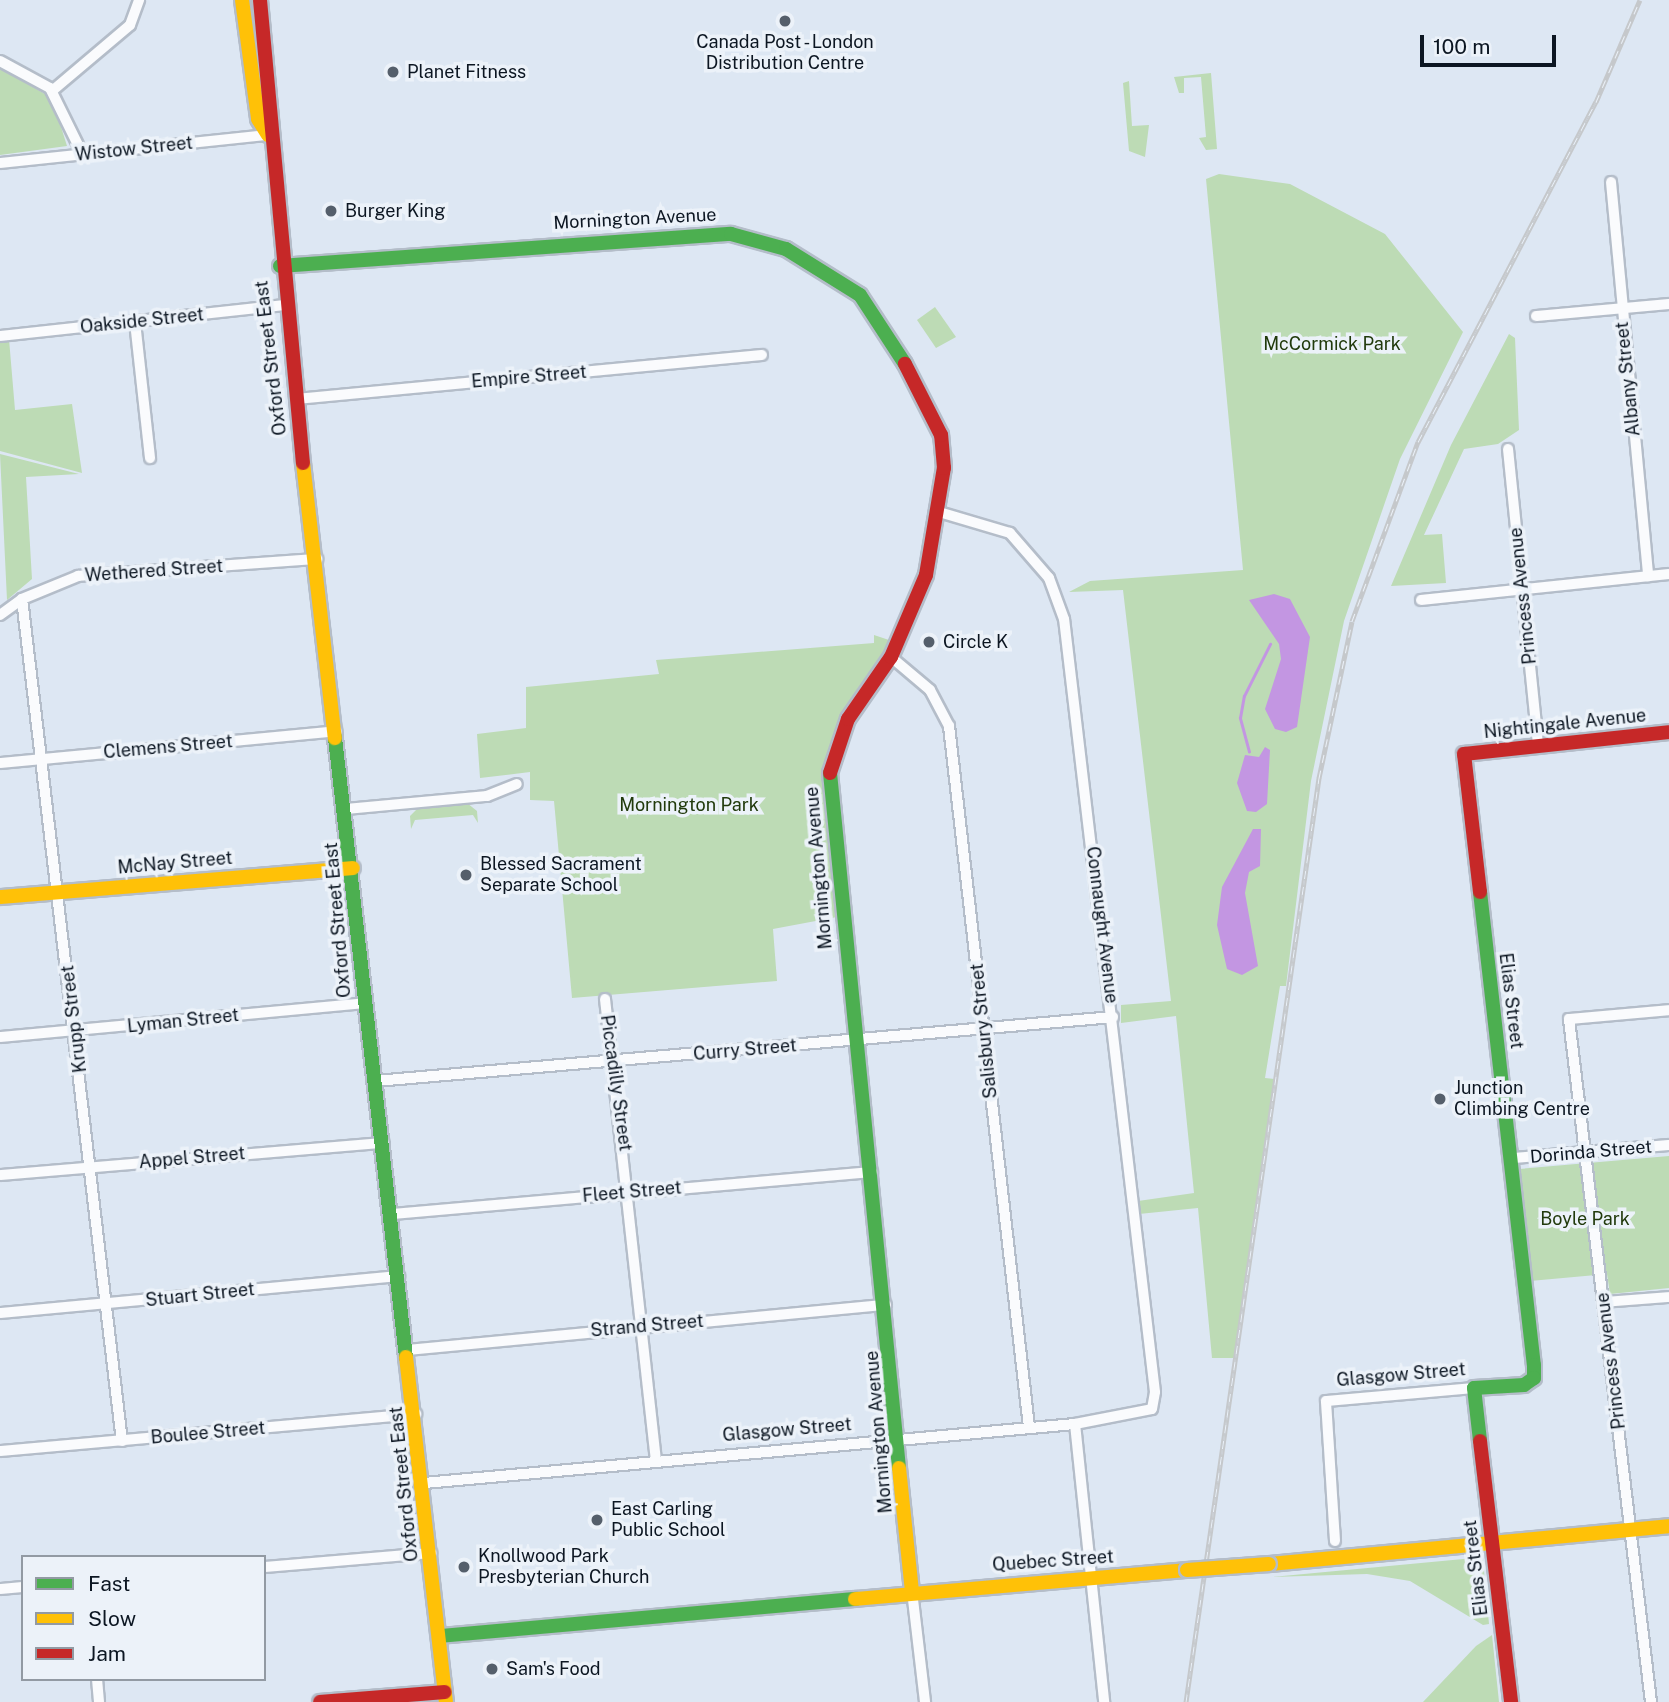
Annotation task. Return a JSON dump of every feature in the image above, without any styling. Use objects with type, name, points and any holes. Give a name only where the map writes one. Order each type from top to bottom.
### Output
[{"type":"street","points":[[52,91],[130,25],[139,0]]},
{"type":"street","name":"Oxford Street East","points":[[242,0],[258,119],[268,135]]},
{"type":"street","name":"Oxford Street East","points":[[260,0],[274,115],[268,135],[279,266],[354,868],[365,1003],[424,1483],[445,1697]]},
{"type":"street","points":[[0,61],[52,91],[83,155]]},
{"type":"street","name":"Wistow Street","points":[[0,163],[268,135]]},
{"type":"street","name":"Albany Street","points":[[1611,182],[1648,576]]},
{"type":"street","name":"Mornington Avenue","points":[[279,266],[714,231],[786,249],[860,295],[915,374],[941,435],[939,512],[922,588],[891,657],[848,719],[829,775],[886,1305],[925,1702]]},
{"type":"street","points":[[1536,316],[1669,304]]},
{"type":"street","name":"Oakside Street","points":[[0,336],[284,305]]},
{"type":"street","points":[[135,322],[150,457]]},
{"type":"street","name":"Empire Street","points":[[296,399],[762,355]]},
{"type":"street","name":"Princess Avenue","points":[[1508,449],[1538,744]]},
{"type":"street","name":"Connaught Avenue","points":[[939,512],[1010,533],[1056,594],[1064,619],[1113,1017],[1155,1392],[1152,1409]]},
{"type":"street","name":"Wethered Street","points":[[0,615],[22,598],[78,576],[317,559]]},
{"type":"street","points":[[1421,600],[1522,587],[1669,574]]},
{"type":"street","name":"Krupp Street","points":[[22,598],[76,1032],[122,1441]]},
{"type":"street","name":"Salisbury Street","points":[[891,657],[930,690],[949,726],[1029,1427]]},
{"type":"street","name":"Clemens Street","points":[[0,763],[336,731]]},
{"type":"street","name":"Nightingale Avenue","points":[[1464,754],[1669,732]]},
{"type":"street","name":"Elias Street","points":[[1464,754],[1513,1158],[1534,1378]]},
{"type":"street","points":[[346,809],[487,796],[517,784]]},
{"type":"street","name":"McNay Street","points":[[0,897],[354,868]]},
{"type":"street","name":"Piccadilly Street","points":[[605,999],[631,1192],[656,1460]]},
{"type":"street","name":"Lyman Street","points":[[0,1037],[365,1003]]},
{"type":"street","name":"Princess Avenue","points":[[1651,1702],[1569,1019],[1669,1010]]},
{"type":"street","name":"Curry Street","points":[[376,1081],[1113,1017]]},
{"type":"street","name":"Appel Street","points":[[0,1175],[384,1143]]},
{"type":"street","name":"Dorinda Street","points":[[1513,1158],[1669,1145]]},
{"type":"street","name":"Fleet Street","points":[[392,1214],[872,1172]]},
{"type":"street","name":"Stuart Street","points":[[0,1313],[399,1276]]},
{"type":"street","points":[[1604,1302],[1669,1297]]},
{"type":"street","name":"Strand Street","points":[[407,1350],[643,1325],[886,1305]]},
{"type":"street","name":"Glasgow Street","points":[[1335,1541],[1326,1401],[1474,1388],[1534,1378]]},
{"type":"street","name":"Elias Street","points":[[1474,1388],[1511,1702]]},
{"type":"street","name":"Glasgow Street","points":[[424,1483],[1075,1423],[1152,1409]]},
{"type":"street","name":"Boulee Street","points":[[0,1451],[416,1414]]},
{"type":"street","points":[[1075,1423],[1104,1702]]},
{"type":"street","name":"Quebec Street","points":[[440,1636],[912,1591],[1269,1564],[1492,1540],[1669,1526]]},
{"type":"street","points":[[266,1567],[431,1553]]},
{"type":"street","points":[[0,1589],[21,1587]]},
{"type":"street","points":[[97,1681],[99,1702]]},
{"type":"street","points":[[320,1702],[445,1697]]},
{"type":"green space","points":[[0,68],[52,98],[67,146],[0,155]]},
{"type":"green space","points":[[1211,73],[1217,149],[1206,150],[1199,138],[1206,137],[1201,77],[1184,78],[1184,93],[1179,93],[1174,77]]},
{"type":"green space","points":[[1129,81],[1132,126],[1149,125],[1145,157],[1129,151],[1123,83]]},
{"type":"green space","name":"McCormick Park","points":[[1219,174],[1290,184],[1385,234],[1463,332],[1400,459],[1344,621],[1311,781],[1286,986],[1280,986],[1265,1078],[1274,1079],[1234,1358],[1212,1358],[1198,1208],[1139,1214],[1138,1201],[1194,1193],[1176,1016],[1121,1023],[1121,1005],[1171,1001],[1123,590],[1069,592],[1090,581],[1243,570],[1206,179]]},
{"type":"green space","points":[[935,307],[956,337],[936,348],[917,320]]},
{"type":"green space","points":[[1509,334],[1515,338],[1519,430],[1498,444],[1464,449],[1424,535],[1442,534],[1446,583],[1391,586],[1451,445]]},
{"type":"green space","points":[[9,339],[15,410],[72,404],[82,473],[0,451],[0,341]]},
{"type":"green space","points":[[0,454],[79,474],[26,477],[32,579],[7,600]]},
{"type":"green space","name":"Mornington Park","points":[[874,635],[892,641],[842,719],[827,764],[837,917],[773,929],[777,981],[572,998],[554,801],[530,800],[530,772],[480,778],[477,734],[526,728],[526,687],[659,674],[656,660],[874,643]]},
{"type":"green space","points":[[467,803],[477,811],[478,823],[473,815],[415,820],[411,829],[410,816],[419,807]]},
{"type":"green space","name":"Boyle Park","points":[[1669,1156],[1669,1288],[1610,1294],[1607,1274],[1530,1281],[1519,1169]]},
{"type":"green space","points":[[1474,1558],[1483,1560],[1489,1624],[1483,1625],[1410,1581],[1367,1574],[1272,1577]]},
{"type":"green space","points":[[1492,1635],[1499,1702],[1423,1702],[1476,1646]]},
{"type":"shaded area","points":[[1274,594],[1290,599],[1310,637],[1297,727],[1286,732],[1275,729],[1265,709],[1281,659],[1279,644],[1249,600]]},
{"type":"shaded area","points":[[1265,747],[1270,750],[1267,804],[1256,812],[1247,811],[1237,783],[1245,755],[1259,757]]},
{"type":"shaded area","points":[[1253,829],[1261,829],[1260,866],[1249,872],[1245,893],[1258,966],[1242,975],[1227,969],[1217,925],[1222,887]]},
{"type":"waterway","points":[[1249,752],[1240,718],[1244,696],[1270,644]]},
{"type":"railway","points":[[1186,1702],[1319,778],[1352,621],[1418,442],[1596,102],[1640,0]]},
{"type":"traffic: fast","points":[[280,266],[731,234],[786,249],[860,295],[905,364]]},
{"type":"traffic: fast","points":[[335,738],[406,1357]]},
{"type":"traffic: fast","points":[[830,773],[899,1468]]},
{"type":"traffic: fast","points":[[1480,892],[1534,1365],[1534,1378],[1524,1385],[1474,1388],[1480,1441]]},
{"type":"traffic: fast","points":[[440,1636],[855,1599]]},
{"type":"traffic: slow","points":[[242,0],[258,119],[268,135]]},
{"type":"traffic: slow","points":[[303,463],[335,738]]},
{"type":"traffic: slow","points":[[0,897],[353,868]]},
{"type":"traffic: slow","points":[[406,1357],[446,1702]]},
{"type":"traffic: slow","points":[[899,1468],[912,1591]]},
{"type":"traffic: slow","points":[[1269,1564],[1669,1526]]},
{"type":"traffic: slow","points":[[1187,1570],[1269,1564]]},
{"type":"traffic: slow","points":[[855,1599],[1187,1570]]},
{"type":"traffic: jam","points":[[260,0],[303,463]]},
{"type":"traffic: jam","points":[[830,773],[848,719],[891,657],[926,575],[944,468],[941,435],[905,364]]},
{"type":"traffic: jam","points":[[1480,892],[1464,754],[1669,732]]},
{"type":"traffic: jam","points":[[1480,1441],[1511,1702]]},
{"type":"traffic: jam","points":[[320,1702],[445,1692]]},
{"type":"place","name":"Canada Post - London Distribution Centre","points":[[785,21]]},
{"type":"place","name":"Planet Fitness","points":[[393,72]]},
{"type":"place","name":"Burger King","points":[[331,211]]},
{"type":"place","name":"Circle K","points":[[929,642]]},
{"type":"place","name":"Blessed Sacrament Separate School","points":[[466,875]]},
{"type":"place","name":"Junction Climbing Centre","points":[[1440,1099]]},
{"type":"place","name":"East Carling Public School","points":[[597,1520]]},
{"type":"place","name":"Knollwood Park Presbyterian Church","points":[[464,1567]]},
{"type":"place","name":"Sam's Food","points":[[492,1669]]}]
